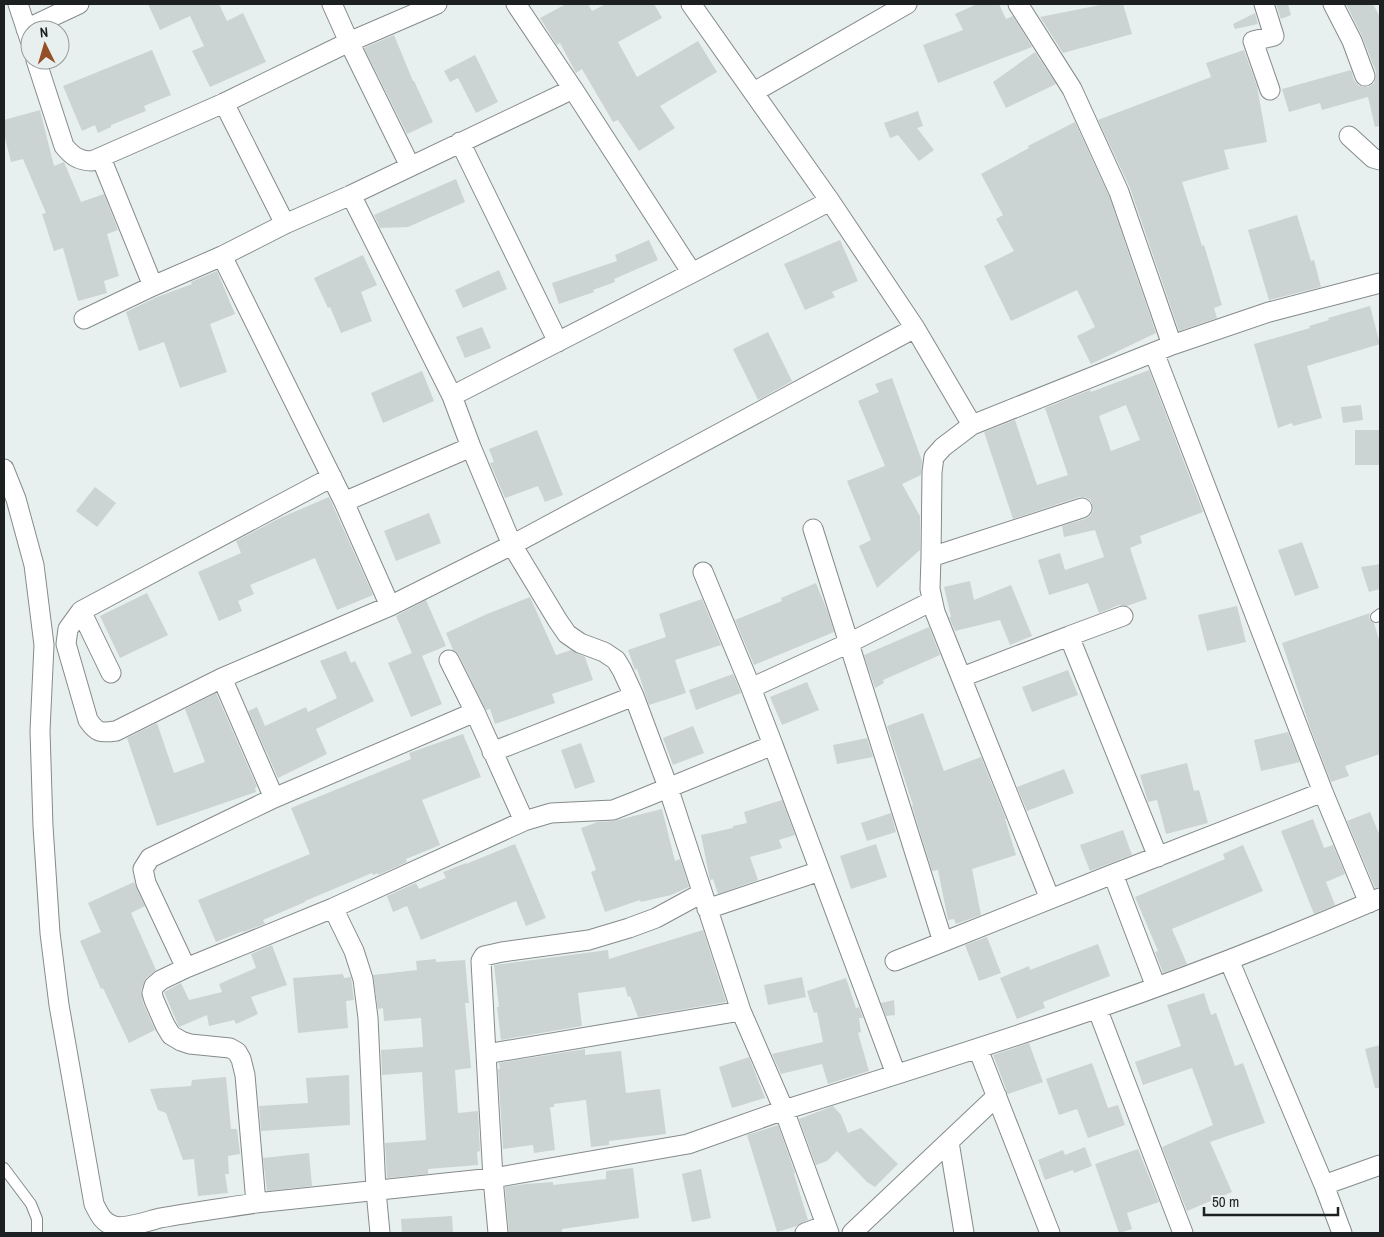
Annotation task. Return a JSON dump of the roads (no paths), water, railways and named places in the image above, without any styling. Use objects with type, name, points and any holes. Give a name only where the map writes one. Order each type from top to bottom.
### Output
[{"type":"street","points":[[18,4],[23,20]]},
{"type":"street","points":[[53,20],[79,4]]},
{"type":"street","points":[[332,4],[410,166]]},
{"type":"street","points":[[39,70],[64,146],[70,154],[82,161],[92,161],[224,102],[349,42],[437,4]]},
{"type":"street","points":[[516,4],[692,273]]},
{"type":"street","points":[[691,4],[830,201],[915,328],[972,425]]},
{"type":"street","points":[[754,92],[908,4]]},
{"type":"street","points":[[1018,4],[1072,89],[1119,192],[1172,345]]},
{"type":"street","points":[[1264,4],[1274,36],[1253,41],[1270,90]]},
{"type":"street","points":[[1333,4],[1352,41],[1365,76]]},
{"type":"street","points":[[84,319],[222,256],[285,224],[351,195],[573,89]]},
{"type":"street","points":[[224,102],[285,224]]},
{"type":"street","points":[[1349,136],[1373,158],[1380,160]]},
{"type":"street","points":[[460,142],[558,342]]},
{"type":"street","points":[[101,158],[153,286]]},
{"type":"street","points":[[351,195],[452,396],[512,545],[567,634],[580,643],[604,652],[616,660],[634,696],[668,787],[741,1011],[784,1110],[828,1229],[804,1233]]},
{"type":"street","points":[[452,396],[830,201]]},
{"type":"street","points":[[222,256],[332,477],[390,606]]},
{"type":"street","points":[[1050,899],[962,677],[934,612],[930,589],[932,472],[934,457],[942,447],[972,425],[1154,352],[1269,312],[1380,283]]},
{"type":"street","points":[[332,477],[81,611],[68,630],[66,644],[88,720],[95,730],[103,732],[116,731],[222,678],[390,606],[512,545],[915,328]]},
{"type":"street","points":[[4,468],[16,499],[34,565],[44,645],[40,731],[43,826],[50,933],[59,1005],[94,1204],[100,1216],[107,1223],[116,1227],[256,1203],[493,1178],[688,1144],[784,1110],[978,1049],[1097,1008],[1229,960],[1374,901],[1323,792],[1154,352]]},
{"type":"street","points":[[344,502],[471,447]]},
{"type":"street","points":[[931,557],[1082,508]]},
{"type":"street","points":[[813,529],[943,942]]},
{"type":"street","points":[[703,572],[751,688],[896,1074]]},
{"type":"street","points":[[751,688],[932,601]]},
{"type":"street","points":[[81,611],[111,674]]},
{"type":"street","points":[[962,677],[1123,616]]},
{"type":"street","points":[[1069,636],[1158,857]]},
{"type":"street","points":[[449,660],[475,712],[524,821]]},
{"type":"street","points":[[222,678],[274,798]]},
{"type":"street","points":[[492,752],[634,696]]},
{"type":"street","points":[[186,968],[146,884],[143,869],[150,858],[274,798],[475,712]]},
{"type":"street","points":[[256,1203],[245,1074],[241,1060],[237,1052],[230,1048],[190,1044],[171,1035],[154,1000],[152,993],[154,986],[161,980],[186,968],[333,908],[524,821],[551,812],[613,810],[772,745]]},
{"type":"street","points":[[895,961],[1323,792]]},
{"type":"street","points":[[498,1233],[493,1178],[481,961],[484,956],[589,940],[705,901],[820,871]]},
{"type":"street","points":[[1113,874],[1156,987]]},
{"type":"street","points":[[333,908],[354,951],[363,979],[368,1018],[376,1190],[380,1233]]},
{"type":"street","points":[[1229,960],[1324,1185],[1342,1233]]},
{"type":"street","points":[[1097,1008],[1183,1233]]},
{"type":"street","points":[[486,1054],[741,1011]]},
{"type":"street","points":[[978,1049],[1050,1233]]},
{"type":"street","points":[[852,1233],[997,1096]]},
{"type":"street","points":[[949,1142],[964,1233]]},
{"type":"street","points":[[1324,1185],[1380,1165]]},
{"type":"lane","points":[[4,1168],[31,1204],[37,1219],[37,1233]]}]
